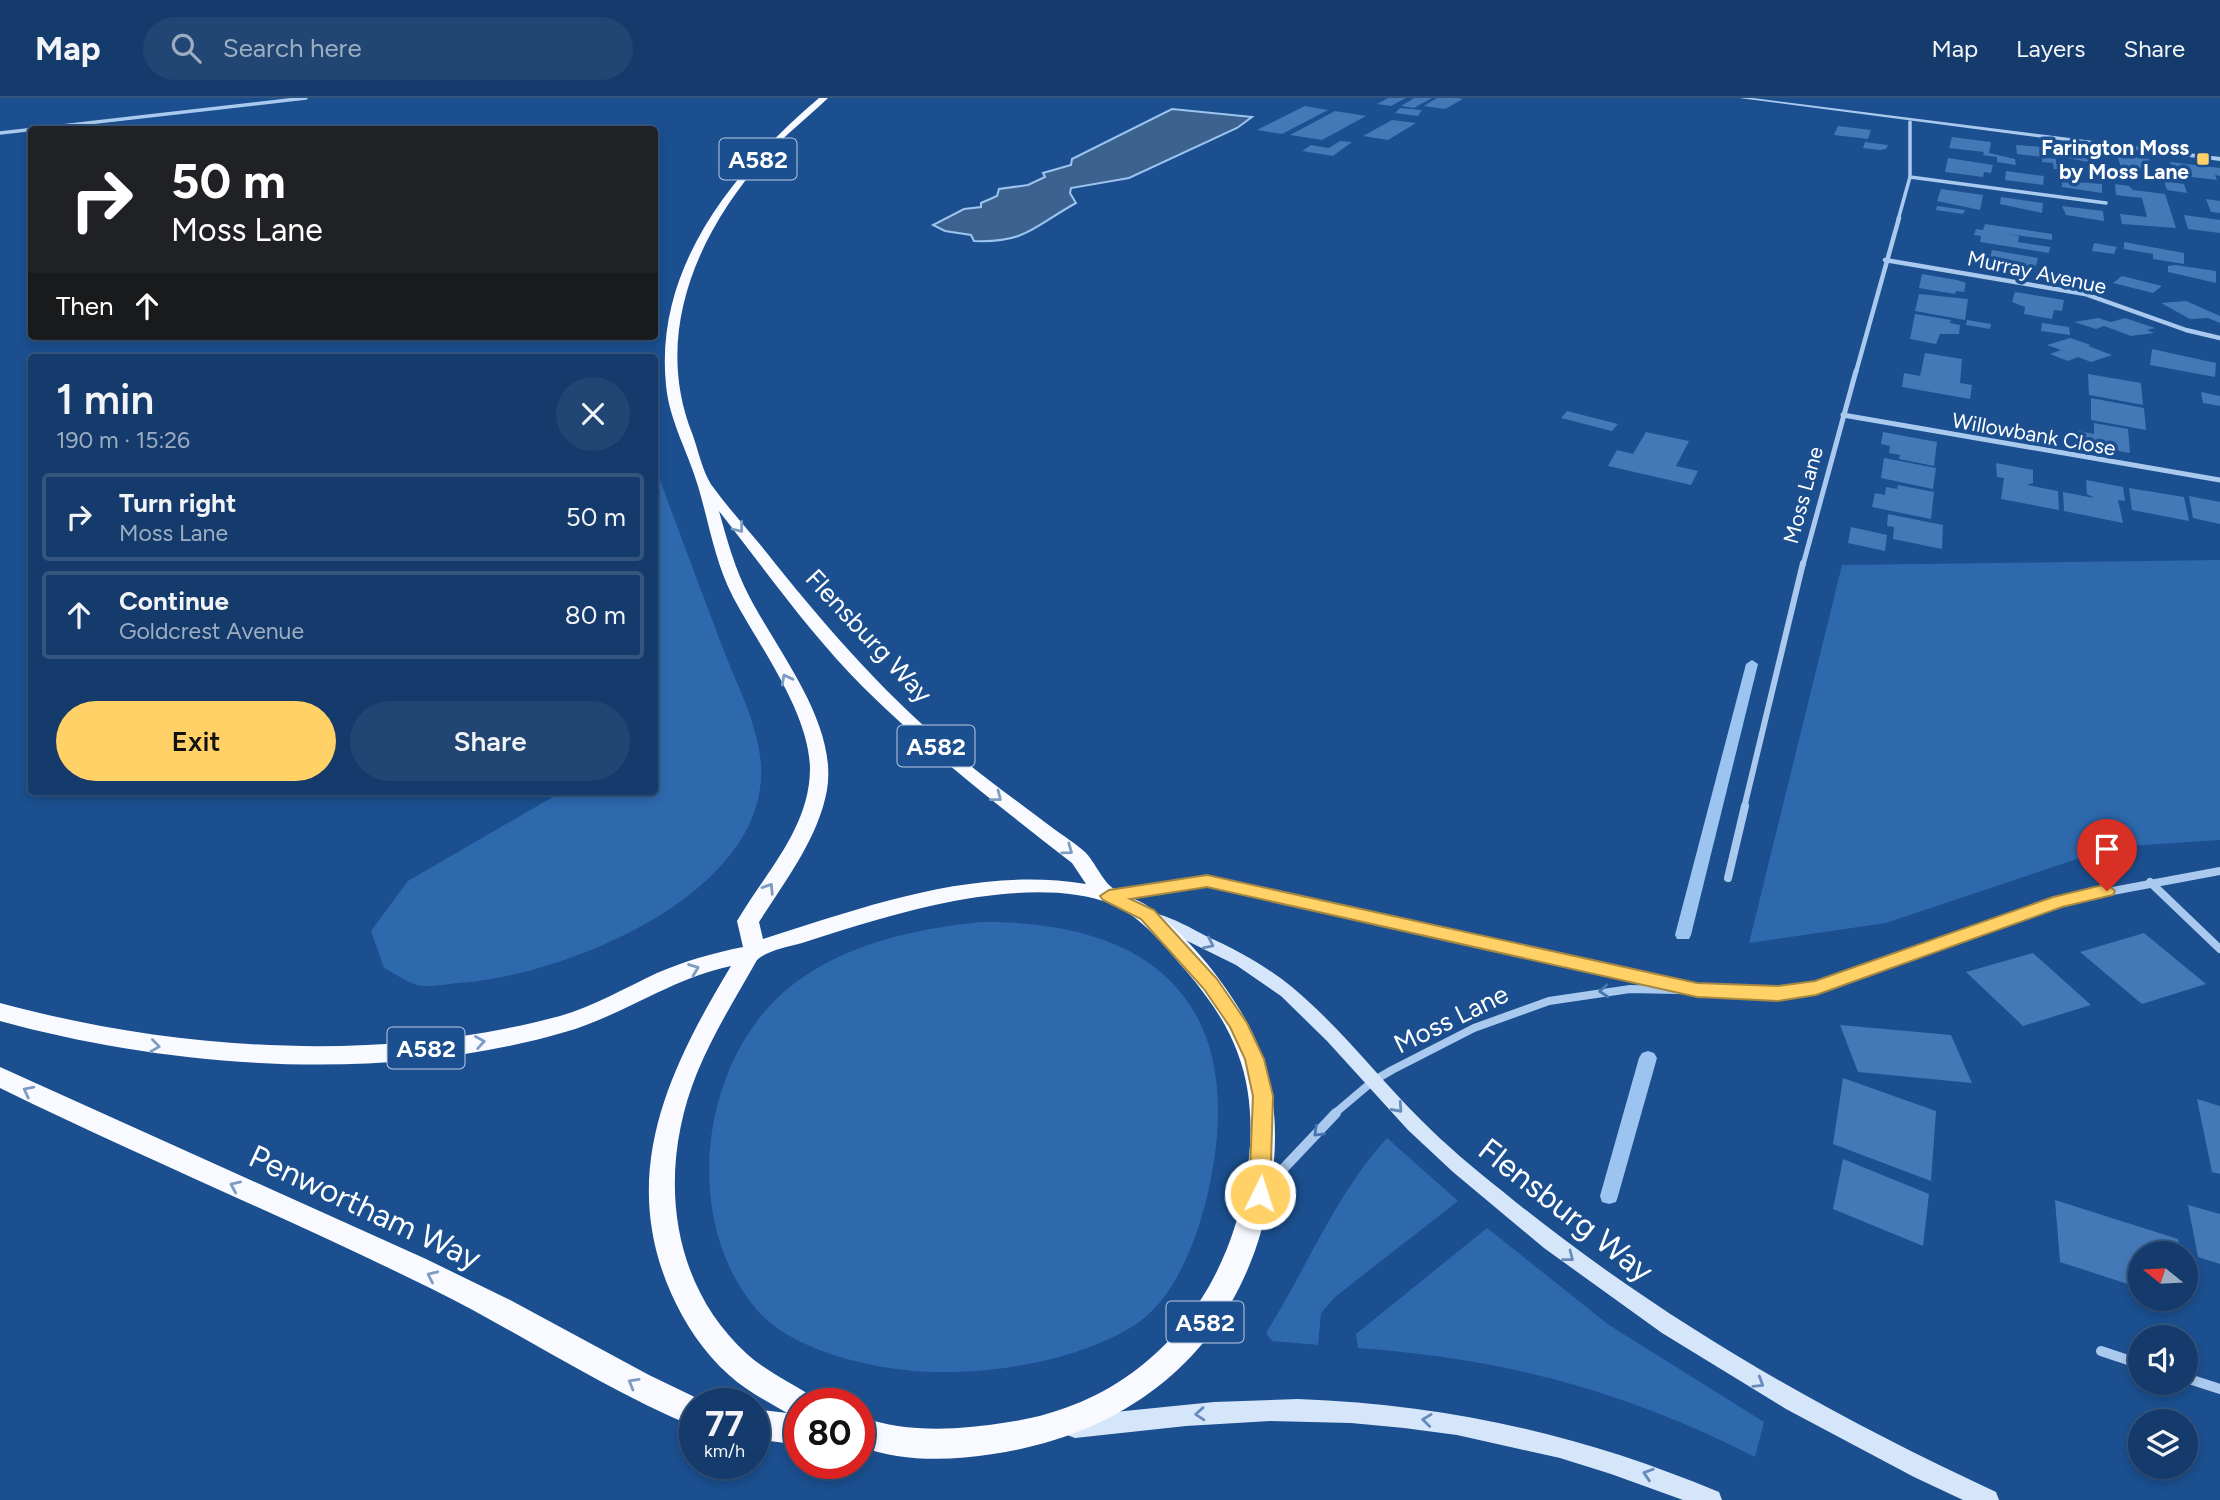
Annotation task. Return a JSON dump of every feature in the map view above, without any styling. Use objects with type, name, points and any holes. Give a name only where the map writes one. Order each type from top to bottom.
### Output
[{"type":"highway","name":"Flensburg Way","points":[[752,952],[748,921],[807,822],[817,788],[818,756],[798,702],[730,575],[704,482],[678,420],[670,348],[678,302],[707,232],[735,188],[769,146],[824,98]]},
{"type":"highway","name":"Flensburg Way","points":[[704,482],[808,615],[869,683],[961,768],[1079,858],[1106,895]]},
{"type":"highway","name":"A582","points":[[0,1012],[88,1035],[194,1051],[310,1054],[399,1050],[469,1044],[567,1023],[612,1007],[697,966],[752,952],[884,910],[961,893],[1029,887],[1106,895],[1147,915],[1211,984],[1238,1023],[1255,1059],[1263,1096],[1260,1194],[1244,1251],[1214,1312],[1139,1385],[1085,1417],[1049,1430],[995,1441],[944,1445],[875,1438]]},
{"type":"highway","points":[[752,952],[710,1022],[678,1091],[666,1134],[661,1187],[664,1240],[682,1291],[710,1337],[739,1366],[784,1395]]},
{"type":"highway","name":"Penwortham Way","points":[[0,1077],[75,1115],[464,1291],[655,1395],[679,1405]]},
{"type":"main road","name":"Flensburg Way","points":[[1147,915],[1256,970],[1286,992],[1374,1080],[1404,1115],[1485,1188],[1633,1304],[1793,1404],[1874,1447],[1988,1500]]},
{"type":"main road","points":[[1049,1430],[1243,1411],[1296,1410],[1390,1415],[1456,1423],[1594,1456],[1659,1477],[1711,1500]]},
{"type":"street","points":[[61,126],[306,98]]},
{"type":"street","points":[[1741,98],[1910,122],[2220,159]]},
{"type":"street","name":"Moss Lane","points":[[1728,878],[1787,622],[1910,177],[1910,122]]},
{"type":"street","points":[[0,133],[28,130]]},
{"type":"street","points":[[1910,177],[2106,203]]},
{"type":"street","name":"Murray Avenue","points":[[1885,260],[2085,294],[2186,330],[2220,338]]},
{"type":"street","name":"Willowbank Close","points":[[1843,415],[2118,465],[2220,480]]},
{"type":"street","points":[[1697,990],[1778,993],[1816,988],[2059,901],[2220,871]]},
{"type":"street","name":"Moss Lane","points":[[1106,895],[1207,881],[1697,990]]},
{"type":"street","points":[[2150,882],[2220,949]]},
{"type":"street","name":"Moss Lane","points":[[1260,1194],[1303,1146],[1374,1080],[1474,1026],[1536,1003],[1609,991],[1697,990]]},
{"type":"street","points":[[2101,1351],[2128,1360]]},
{"type":"street","points":[[2198,1382],[2220,1389]]},
{"type":"shaded area","points":[[1172,109],[1252,117],[1237,128],[1129,178],[1071,188],[1070,193],[1076,203],[1018,236],[974,241],[971,235],[945,231],[933,225],[964,209],[981,207],[981,203],[997,196],[999,189],[1028,185],[1045,177],[1043,173],[1071,165],[1072,159]]},
{"type":"shaded area","points":[[658,477],[747,707],[756,737],[761,766],[754,812],[731,853],[696,890],[652,920],[602,945],[551,964],[502,977],[432,986],[409,982],[384,968],[371,931],[408,881],[556,795],[658,795]]},
{"type":"shaded area","points":[[2220,560],[2220,840],[2113,847],[1886,923],[1749,943],[1842,565]]},
{"type":"shaded area","points":[[980,922],[1046,926],[1102,939],[1147,962],[1181,993],[1205,1033],[1216,1082],[1217,1139],[1205,1205],[1194,1239],[1179,1274],[1158,1305],[1130,1328],[1085,1349],[1035,1363],[959,1372],[889,1368],[839,1357],[814,1348],[772,1324],[756,1309],[732,1272],[717,1231],[710,1186],[711,1141],[720,1096],[736,1054],[760,1017],[791,986],[812,971],[857,949],[905,934]]},
{"type":"shaded area","points":[[1387,1138],[1458,1201],[1335,1297],[1321,1313],[1318,1345],[1272,1341],[1266,1333],[1322,1232],[1352,1183]]},
{"type":"shaded area","points":[[1487,1228],[1609,1325],[1764,1422],[1755,1457],[1658,1413],[1562,1382],[1463,1360],[1358,1348],[1356,1334]]},
{"type":"building","points":[[1388,98],[1406,98],[1391,106],[1377,104]]},
{"type":"building","points":[[1414,98],[1432,98],[1414,108],[1401,106]]},
{"type":"building","points":[[1437,98],[1463,99],[1445,109],[1424,106]]},
{"type":"building","points":[[1305,106],[1328,110],[1282,134],[1257,130]]},
{"type":"building","points":[[1400,108],[1422,110],[1418,116],[1395,113]]},
{"type":"building","points":[[1335,111],[1366,116],[1322,140],[1290,135]]},
{"type":"building","points":[[1392,120],[1416,123],[1388,140],[1363,136]]},
{"type":"building","points":[[1838,126],[1871,130],[1868,139],[1834,135]]},
{"type":"building","points":[[1952,137],[1991,142],[1989,153],[2015,159],[2016,165],[1997,162],[1997,157],[1983,155],[1984,152],[1949,148]]},
{"type":"building","points":[[1340,141],[1352,142],[1333,156],[1302,151],[1311,145],[1329,148]]},
{"type":"building","points":[[1865,142],[1888,145],[1886,149],[1880,150],[1863,148]]},
{"type":"building","points":[[2016,145],[2043,147],[2044,157],[2017,154]]},
{"type":"building","points":[[2060,149],[2088,153],[2097,156],[2098,160],[2092,160],[2093,163],[2062,157]]},
{"type":"building","points":[[2117,155],[2149,159],[2151,167],[2148,167],[2148,170],[2121,167]]},
{"type":"building","points":[[2042,157],[2056,159],[2056,164],[2074,166],[2074,172],[2054,169],[2053,163],[2042,162]]},
{"type":"building","points":[[1948,158],[1993,165],[1991,173],[1984,172],[1983,177],[1945,172]]},
{"type":"building","points":[[2170,162],[2220,168],[2220,176],[2215,175],[2217,180],[2175,175]]},
{"type":"building","points":[[2006,171],[2044,176],[2043,185],[2005,180]]},
{"type":"building","points":[[2062,181],[2102,184],[2102,193],[2062,187]]},
{"type":"building","points":[[2164,181],[2184,184],[2187,193],[2167,190]]},
{"type":"building","points":[[2115,184],[2129,186],[2133,190],[2165,194],[2176,228],[2122,224],[2120,214],[2147,217],[2142,198],[2116,195]]},
{"type":"building","points":[[1941,189],[1983,195],[1980,210],[1937,201]]},
{"type":"building","points":[[2001,197],[2043,203],[2042,213],[2000,204]]},
{"type":"building","points":[[2206,199],[2220,201],[2220,213],[2211,212]]},
{"type":"building","points":[[1937,206],[1965,210],[1963,214],[1936,210]]},
{"type":"building","points":[[2062,206],[2103,211],[2104,221],[2066,215]]},
{"type":"building","points":[[2184,215],[2220,220],[2220,233],[2188,229]]},
{"type":"building","points":[[1985,224],[2052,234],[2052,240],[2007,234],[2019,236],[2018,242],[2050,247],[2049,253],[1980,242],[1981,236],[1974,235],[1976,229],[1983,230]]},
{"type":"building","points":[[2124,242],[2184,253],[2184,264],[2153,259],[2153,254],[2124,249]]},
{"type":"building","points":[[2094,243],[2117,247],[2114,254],[2092,251]]},
{"type":"building","points":[[1992,250],[2038,258],[2034,272],[1988,265]]},
{"type":"building","points":[[2168,266],[2216,271],[2216,283],[2168,272]]},
{"type":"building","points":[[1922,274],[1966,283],[1964,292],[1956,291],[1955,294],[1919,288]]},
{"type":"building","points":[[2122,276],[2162,286],[2153,293],[2113,283]]},
{"type":"building","points":[[2015,292],[2064,300],[2062,311],[2054,310],[2052,319],[2024,314],[2025,307],[2012,302]]},
{"type":"building","points":[[1919,294],[1968,299],[1965,320],[1915,311]]},
{"type":"building","points":[[2186,301],[2220,316],[2220,323],[2208,318],[2190,319],[2161,303]]},
{"type":"building","points":[[1915,314],[1951,320],[1950,323],[1960,325],[1959,334],[1940,334],[1936,344],[1910,339]]},
{"type":"building","points":[[2098,318],[2111,322],[2125,318],[2155,328],[2147,330],[2154,333],[2131,336],[2104,326],[2096,329],[2074,322]]},
{"type":"building","points":[[1967,320],[1991,324],[1990,329],[1966,325]]},
{"type":"building","points":[[2042,323],[2069,327],[2070,335],[2041,331]]},
{"type":"building","points":[[2070,338],[2112,355],[2091,362],[2078,357],[2068,361],[2050,354],[2061,350],[2047,345]]},
{"type":"building","points":[[2152,349],[2216,363],[2215,377],[2150,365]]},
{"type":"building","points":[[1925,353],[1962,359],[1960,383],[1972,385],[1970,399],[1902,387],[1904,373],[1920,376]]},
{"type":"building","points":[[2088,374],[2141,383],[2143,405],[2089,395]]},
{"type":"building","points":[[2201,392],[2220,396],[2220,406],[2203,403]]},
{"type":"building","points":[[2091,398],[2144,408],[2146,430],[2091,420]]},
{"type":"building","points":[[1567,411],[1618,424],[1612,431],[1561,418]]},
{"type":"building","points":[[2094,423],[2128,429],[2130,453],[2079,444],[2079,431],[2094,434]]},
{"type":"building","points":[[1646,432],[1689,441],[1676,466],[1698,471],[1691,485],[1608,466],[1617,450],[1633,454]]},
{"type":"building","points":[[1883,432],[1937,442],[1934,466],[1899,459],[1900,455],[1889,453],[1890,446],[1881,444]]},
{"type":"building","points":[[1884,458],[1936,468],[1933,489],[1881,478]]},
{"type":"building","points":[[1996,463],[2033,470],[2033,483],[2027,485],[2058,491],[2059,510],[2001,499],[2004,478],[1997,477]]},
{"type":"building","points":[[2086,480],[2123,487],[2125,501],[2118,500],[2123,523],[2064,511],[2063,492],[2094,498],[2087,494]]},
{"type":"building","points":[[1898,485],[1934,492],[1931,519],[1872,507],[1875,493],[1885,495],[1886,487],[1897,489]]},
{"type":"building","points":[[2129,488],[2184,497],[2189,521],[2132,510]]},
{"type":"building","points":[[2189,496],[2220,502],[2220,524],[2193,518]]},
{"type":"building","points":[[1888,514],[1943,525],[1942,549],[1893,539],[1894,527],[1887,526]]},
{"type":"building","points":[[1851,527],[1887,535],[1885,551],[1848,543]]},
{"type":"building","points":[[2144,933],[2206,984],[2142,1004],[2080,952]]},
{"type":"building","points":[[2033,953],[2091,1005],[2023,1026],[1966,972]]},
{"type":"building","points":[[1840,1025],[1951,1035],[1972,1083],[1858,1072]]},
{"type":"building","points":[[1843,1078],[1936,1111],[1931,1181],[1833,1144]]},
{"type":"building","points":[[2197,1099],[2220,1106],[2220,1174],[2212,1172]]},
{"type":"building","points":[[1843,1159],[1929,1194],[1923,1246],[1833,1209]]},
{"type":"building","points":[[2055,1200],[2178,1241],[2128,1241],[2128,1284],[2060,1262]]},
{"type":"building","points":[[2188,1205],[2220,1214],[2220,1264],[2198,1257],[2198,1241],[2195,1241]]},
{"type":"waterway","points":[[1683,935],[1752,664]]},
{"type":"waterway","points":[[1609,1196],[1648,1058]]},
{"type":"place","name":"Farington Moss by Moss Lane","points":[[2203,159]]},
{"type":"route","points":[[1260,1194],[1264,1142],[1263,1096],[1255,1059],[1238,1023],[1211,984],[1147,915],[1109,896],[1207,881],[1697,990],[1778,993],[1816,988],[1899,961],[2059,901],[2107,891]]}]
